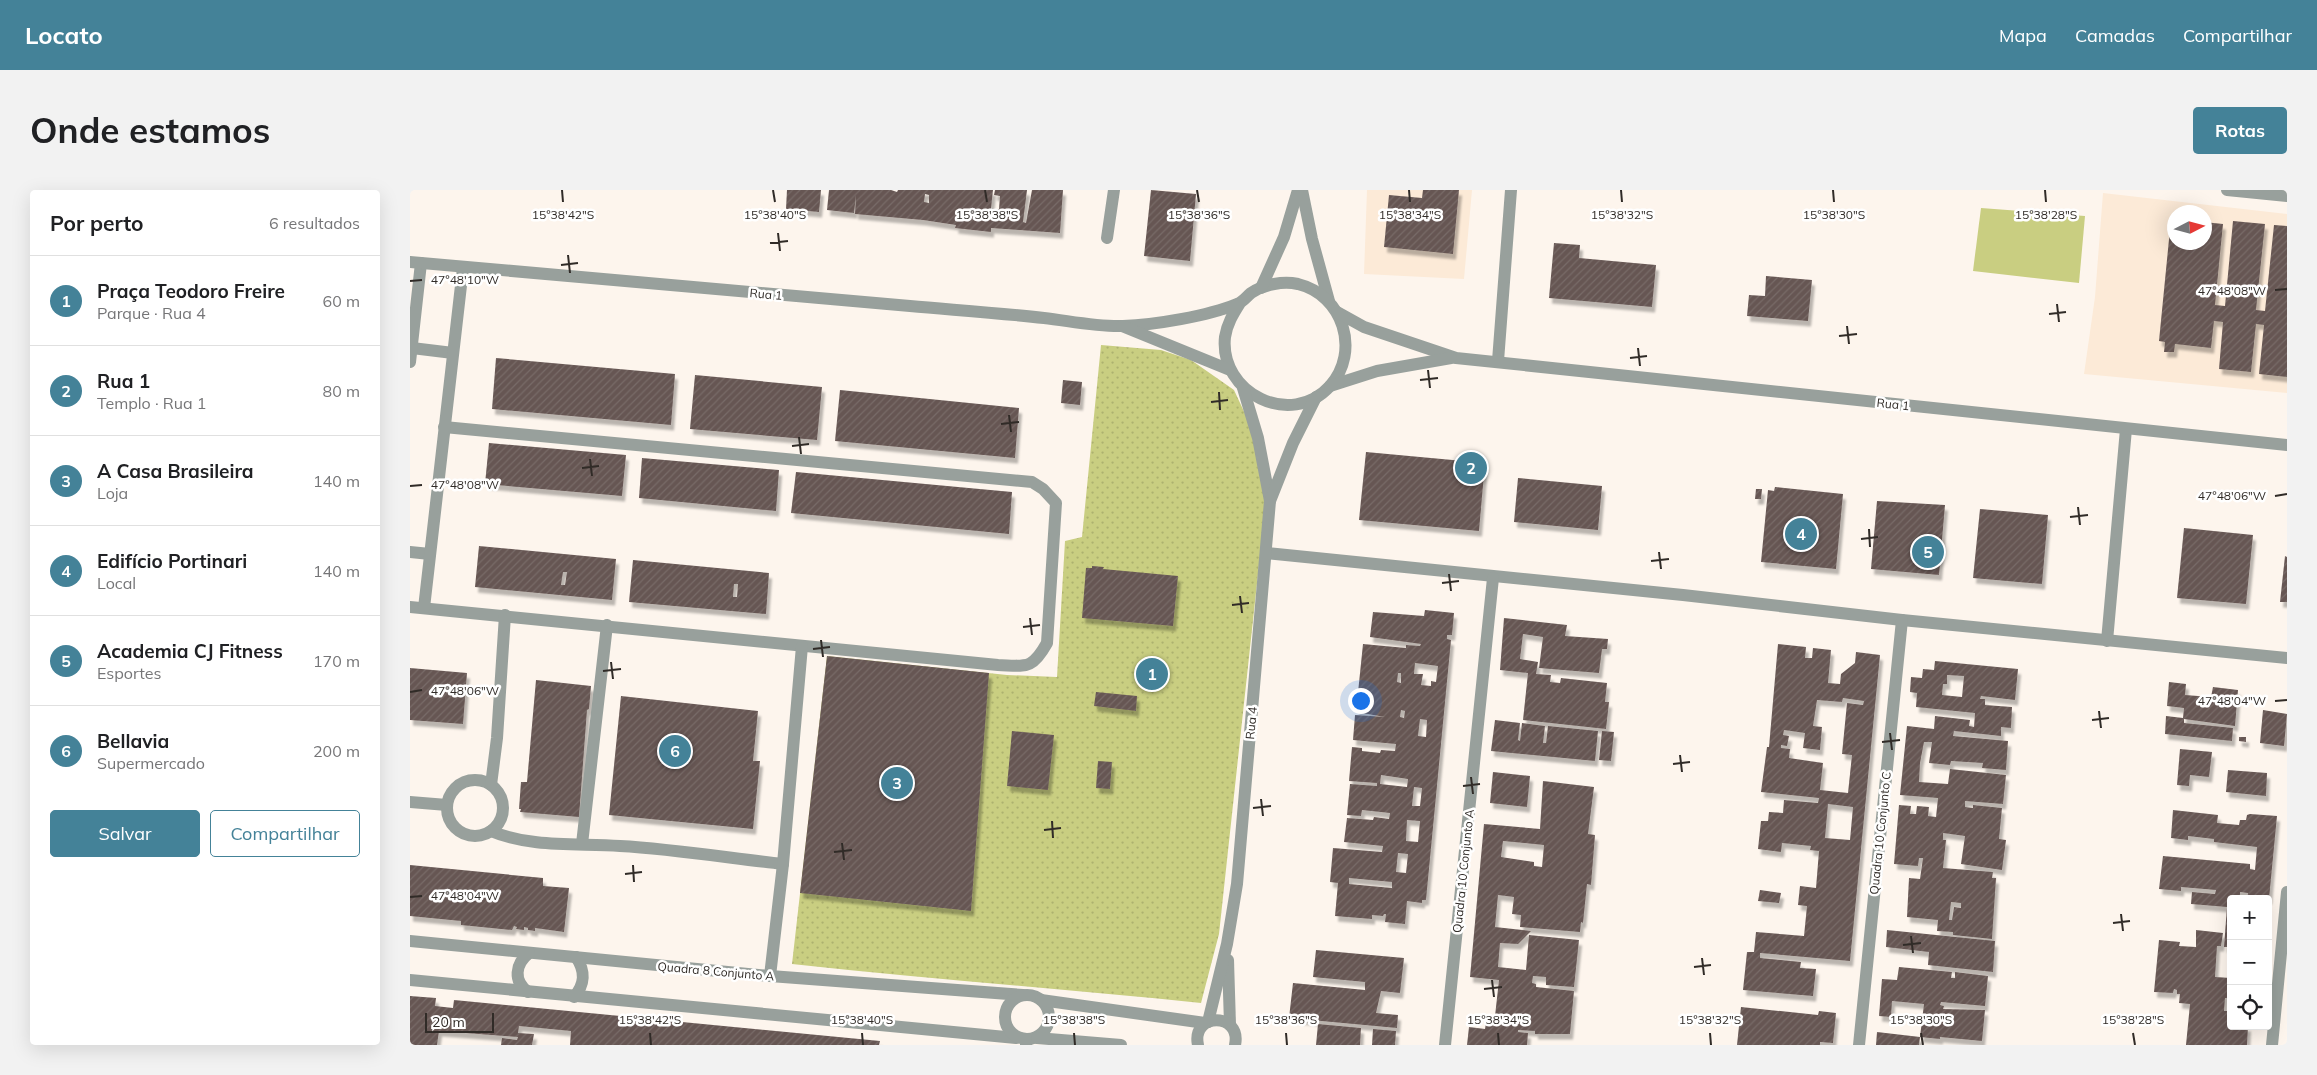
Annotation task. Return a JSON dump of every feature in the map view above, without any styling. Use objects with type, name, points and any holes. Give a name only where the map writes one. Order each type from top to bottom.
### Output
[{"type":"street","points":[[1108,238],[1114,190]]},
{"type":"street","points":[[1261,288],[1284,237],[1298,190]]},
{"type":"street","points":[[1302,190],[1312,239],[1329,301]]},
{"type":"street","points":[[1498,361],[1511,190]]},
{"type":"street","points":[[2227,190],[2287,196]]},
{"type":"street","points":[[410,362],[416,262]]},
{"type":"street","name":"Rua 1","points":[[416,262],[463,268],[1010,314],[1122,326]]},
{"type":"street","points":[[424,608],[463,268]]},
{"type":"street","points":[[1243,388],[1259,399],[1278,405],[1297,404],[1316,397],[1330,386],[1341,369],[1346,350],[1345,330],[1337,312],[1329,301],[1314,290],[1296,284],[1278,283],[1261,288],[1240,303],[1230,318],[1225,335],[1225,353],[1230,370],[1243,388],[1258,438],[1270,501]]},
{"type":"street","points":[[1122,326],[1181,318],[1240,303]]},
{"type":"street","points":[[1337,312],[1364,327],[1456,358]]},
{"type":"street","points":[[1122,326],[1230,370]]},
{"type":"street","points":[[412,348],[453,353]]},
{"type":"street","points":[[1330,386],[1377,371],[1456,358]]},
{"type":"street","name":"Rua 1","points":[[1456,358],[2287,445]]},
{"type":"street","points":[[1270,501],[1293,443],[1316,397]]},
{"type":"street","points":[[410,607],[998,665],[1027,666],[1038,659],[1047,643],[1056,504],[1043,489],[1032,482],[444,427]]},
{"type":"street","points":[[2107,641],[2126,429]]},
{"type":"street","name":"Rua 4","points":[[1228,944],[1237,884],[1270,501]]},
{"type":"street","points":[[410,552],[430,554]]},
{"type":"street","points":[[1266,553],[1493,578],[1683,595],[1902,620],[2287,658]]},
{"type":"street","name":"Quadra 10 Conjunto A","points":[[1445,1045],[1493,578]]},
{"type":"street","points":[[491,785],[498,738],[505,615]]},
{"type":"street","name":"Quadra 10 Conjunto C","points":[[1859,1045],[1902,620]]},
{"type":"street","points":[[582,844],[607,625]]},
{"type":"street","points":[[770,976],[783,864],[802,646]]},
{"type":"street","points":[[469,780],[481,780],[491,785],[499,793],[502,803],[502,814],[498,824],[482,836],[468,836],[456,830],[448,819],[447,805],[450,794],[458,785],[469,780]]},
{"type":"street","points":[[410,802],[447,805]]},
{"type":"street","points":[[491,831],[515,839],[621,846],[783,864]]},
{"type":"street","points":[[2272,1045],[2287,892]]},
{"type":"street","name":"Quadra 8 Conjunto A","points":[[410,941],[770,976],[1023,995]]},
{"type":"street","points":[[1198,1045],[1198,1033],[1206,1022],[1228,944]]},
{"type":"street","points":[[1228,944],[1230,1025],[1236,1036],[1235,1045]]},
{"type":"street","points":[[528,992],[522,988],[517,976],[519,962],[529,953]]},
{"type":"street","points":[[574,997],[583,982],[584,973],[576,958]]},
{"type":"street","points":[[410,980],[1026,1040],[1121,1045]]},
{"type":"street","points":[[1026,1040],[1008,1030],[1004,1020],[1006,1009],[1013,1000],[1023,995],[1033,996],[1042,1000],[1206,1022],[1220,1020],[1230,1025]]},
{"type":"street","points":[[1026,1040],[1045,1030],[1049,1020],[1048,1010],[1042,1000]]},
{"type":"shaded area","points":[[1367,190],[1472,190],[1464,279],[1364,274]]},
{"type":"shaded area","points":[[2103,193],[2208,205],[2167,205],[2167,250],[2212,250],[2212,205],[2287,214],[2287,393],[2084,374],[2095,297]]},
{"type":"green space","points":[[1981,208],[2085,216],[2079,283],[1973,271]]},
{"type":"green space","points":[[1101,345],[1161,350],[1191,360],[1234,390],[1254,433],[1267,491],[1219,934],[1201,1003],[792,964],[827,656],[1007,675],[1057,677],[1065,541],[1082,537]]},
{"type":"building","points":[[787,190],[821,190],[819,212],[786,209]]},
{"type":"building","points":[[829,190],[891,190],[897,192],[898,190],[993,190],[990,218],[992,219],[993,209],[999,209],[1000,196],[994,195],[995,190],[1027,190],[1023,222],[1026,223],[1032,190],[1063,190],[1060,233],[991,228],[991,232],[955,228],[956,225],[923,220],[855,214],[856,195],[854,213],[827,210]],"holes":[[[925,194],[929,195],[929,203],[924,202]]]},
{"type":"building","points":[[1151,190],[1196,194],[1190,261],[1144,256]]},
{"type":"building","points":[[1423,190],[1459,190],[1453,254],[1384,247],[1389,195],[1422,198]]},
{"type":"building","points":[[2233,221],[2265,224],[2256,310],[2265,311],[2274,225],[2287,226],[2287,377],[2259,374],[2264,325],[2256,324],[2251,372],[2219,369],[2223,322],[2214,321],[2211,348],[2175,344],[2174,352],[2164,352],[2165,342],[2159,341],[2168,250],[2212,250],[2212,223],[2223,224],[2215,305],[2225,306]]},
{"type":"building","points":[[1554,243],[1580,245],[1579,258],[1656,265],[1652,307],[1549,298]]},
{"type":"building","points":[[1766,276],[1812,280],[1808,321],[1747,316],[1749,295],[1765,296]]},
{"type":"building","points":[[496,358],[675,374],[671,425],[492,409]]},
{"type":"building","points":[[695,375],[822,387],[817,440],[690,429]]},
{"type":"building","points":[[1063,380],[1082,382],[1080,405],[1061,403]]},
{"type":"building","points":[[840,390],[1019,408],[1015,458],[835,441]]},
{"type":"building","points":[[489,443],[626,455],[622,496],[485,484]]},
{"type":"building","points":[[1366,452],[1485,463],[1479,531],[1359,520]]},
{"type":"building","points":[[642,458],[779,470],[776,511],[639,498]]},
{"type":"building","points":[[796,472],[1012,492],[1009,534],[791,513]]},
{"type":"building","points":[[1518,478],[1602,486],[1598,530],[1514,522]]},
{"type":"building","points":[[1775,487],[1843,494],[1836,569],[1761,562],[1768,490],[1774,491]]},
{"type":"building","points":[[1756,489],[1762,489],[1761,499],[1755,499]]},
{"type":"building","points":[[1877,501],[1945,505],[1939,575],[1871,569]]},
{"type":"building","points":[[1980,509],[2048,515],[2042,584],[1973,578]]},
{"type":"building","points":[[2184,528],[2253,535],[2246,604],[2177,598]]},
{"type":"building","points":[[479,546],[616,559],[612,600],[475,587]],"holes":[[[563,572],[567,572],[565,585],[561,585]]]},
{"type":"building","points":[[2285,556],[2287,557],[2287,602],[2280,602]]},
{"type":"building","points":[[633,560],[769,573],[766,614],[629,602]],"holes":[[[734,584],[738,584],[737,597],[733,597]]]},
{"type":"building","points":[[1092,566],[1104,567],[1103,569],[1178,576],[1173,626],[1082,618],[1086,568],[1092,568]]},
{"type":"building","points":[[1425,610],[1454,613],[1452,635],[1447,635],[1447,639],[1451,640],[1426,900],[1422,900],[1422,903],[1407,901],[1405,924],[1385,922],[1386,914],[1383,916],[1372,915],[1372,919],[1335,916],[1338,883],[1330,882],[1333,848],[1382,852],[1383,846],[1344,842],[1347,818],[1373,820],[1374,817],[1389,819],[1390,813],[1362,810],[1361,816],[1347,815],[1350,784],[1377,786],[1377,783],[1349,781],[1352,747],[1362,748],[1362,751],[1380,753],[1381,750],[1395,751],[1396,744],[1353,740],[1355,715],[1385,717],[1356,712],[1363,644],[1406,648],[1406,645],[1420,646],[1421,644],[1370,637],[1373,612],[1424,616]],"holes":[[[1415,663],[1438,666],[1436,682],[1431,681],[1431,686],[1421,685],[1423,674],[1414,674]],[[1398,673],[1401,673],[1401,683],[1397,682]],[[1401,710],[1405,711],[1404,718],[1400,717]],[[1420,719],[1427,720],[1426,737],[1418,736]],[[1381,775],[1408,779],[1407,787],[1380,784]],[[1414,787],[1422,788],[1420,806],[1412,806]],[[1407,820],[1420,821],[1418,842],[1406,841]],[[1398,853],[1408,854],[1406,873],[1396,872]],[[1349,878],[1392,882],[1392,888],[1349,884]]]},
{"type":"building","points":[[1504,618],[1567,625],[1565,636],[1608,639],[1607,649],[1602,649],[1599,673],[1539,668],[1543,637],[1523,634],[1520,659],[1538,662],[1536,674],[1551,675],[1550,682],[1560,683],[1561,678],[1607,683],[1605,702],[1609,702],[1606,729],[1523,720],[1528,673],[1500,670]]},
{"type":"building","points":[[1778,644],[1806,647],[1805,658],[1812,658],[1813,648],[1831,650],[1828,683],[1840,684],[1841,674],[1855,663],[1856,652],[1880,655],[1850,961],[1760,953],[1760,958],[1801,962],[1800,968],[1816,969],[1813,996],[1743,990],[1747,952],[1754,952],[1756,932],[1804,936],[1807,906],[1798,905],[1800,886],[1816,888],[1819,851],[1810,850],[1811,846],[1782,843],[1781,852],[1758,849],[1761,821],[1768,821],[1769,812],[1783,813],[1784,800],[1818,803],[1819,798],[1761,792],[1767,747],[1769,747]],"holes":[[[1843,698],[1864,701],[1863,705],[1847,703],[1842,754],[1852,755],[1848,793],[1820,790],[1823,763],[1789,758],[1790,749],[1781,748],[1781,745],[1787,746],[1789,736],[1783,735],[1784,730],[1805,733],[1803,748],[1820,750],[1822,727],[1813,726],[1817,700],[1842,702]],[[1828,804],[1853,807],[1850,840],[1825,838]]]},
{"type":"building","points":[[827,656],[989,673],[971,911],[800,893]]},
{"type":"building","points":[[1935,661],[2018,669],[2015,700],[1981,696],[1980,699],[1985,699],[1985,705],[2012,707],[2011,728],[2001,727],[2001,736],[1954,731],[1953,736],[2008,741],[2006,770],[1982,768],[1983,763],[1951,761],[1950,765],[1929,763],[1932,742],[1924,742],[1920,763],[1919,782],[1948,784],[1950,769],[2006,775],[2003,804],[1965,801],[1965,807],[1973,808],[1973,805],[2002,808],[1999,839],[2006,840],[2002,870],[1961,864],[1965,836],[1943,833],[1943,840],[1946,840],[1943,868],[1993,872],[1992,878],[1996,878],[1992,939],[1953,935],[1953,932],[1937,931],[1938,920],[1907,917],[1909,878],[1920,879],[1923,858],[1919,858],[1918,866],[1894,864],[1899,805],[1911,806],[1910,814],[1916,814],[1917,806],[1929,807],[1928,816],[1936,817],[1938,798],[1900,795],[1907,726],[1934,729],[1935,716],[1970,720],[1969,726],[1974,727],[1975,713],[1916,707],[1917,693],[1910,692],[1911,677],[1922,678],[1923,669],[1934,670]],"holes":[[[1947,675],[1964,676],[1962,697],[1942,695],[1943,684],[1947,684]],[[1951,902],[1961,903],[1961,908],[1954,907],[1952,920],[1949,920]]]},
{"type":"building","points":[[410,668],[467,673],[463,724],[410,720]]},
{"type":"building","points":[[536,680],[591,686],[589,709],[587,710],[579,817],[520,812],[521,809],[519,809],[521,782],[527,782]]},
{"type":"building","points":[[2169,682],[2186,684],[2185,695],[2211,697],[2213,687],[2238,690],[2235,726],[2184,719],[2184,723],[2233,728],[2232,741],[2165,734],[2166,716],[2183,718],[2184,708],[2167,706]]},
{"type":"building","points":[[1096,692],[1137,696],[1136,711],[1094,706]]},
{"type":"building","points":[[621,696],[758,711],[753,761],[760,761],[753,829],[609,815]]},
{"type":"building","points":[[2263,710],[2287,714],[2284,746],[2260,743]]},
{"type":"building","points":[[1495,720],[1520,723],[1518,740],[1520,741],[1522,723],[1545,726],[1543,743],[1546,743],[1548,726],[1598,731],[1595,761],[1491,751]]},
{"type":"building","points":[[1012,731],[1054,735],[1048,790],[1007,786]]},
{"type":"building","points":[[1602,731],[1614,732],[1611,761],[1599,760]]},
{"type":"building","points":[[2239,737],[2246,737],[2246,742],[2239,741]]},
{"type":"building","points":[[2180,749],[2212,752],[2209,777],[2190,775],[2189,786],[2177,785]]},
{"type":"building","points":[[1098,761],[1112,762],[1110,789],[1096,788]]},
{"type":"building","points":[[2228,770],[2267,773],[2266,796],[2226,792]]},
{"type":"building","points":[[1493,772],[1530,776],[1527,807],[1490,803]]},
{"type":"building","points":[[1543,781],[1594,787],[1588,834],[1595,835],[1591,885],[1587,884],[1583,923],[1581,922],[1580,932],[1520,927],[1521,915],[1512,914],[1514,897],[1498,895],[1495,927],[1531,931],[1518,944],[1500,943],[1498,967],[1526,970],[1529,935],[1579,940],[1574,987],[1546,985],[1546,977],[1533,976],[1532,983],[1536,984],[1536,987],[1574,991],[1570,1034],[1535,1034],[1535,1031],[1518,1030],[1518,1032],[1528,1033],[1527,1045],[1467,1045],[1469,1027],[1485,1029],[1487,1015],[1495,1016],[1499,980],[1470,977],[1484,824],[1540,829]],"holes":[[[1503,841],[1544,845],[1542,867],[1534,866],[1534,862],[1501,857]]]},
{"type":"building","points":[[2173,810],[2218,815],[2217,823],[2239,825],[2240,820],[2246,820],[2247,815],[2250,814],[2277,816],[2269,895],[2248,895],[2248,893],[2240,892],[2240,895],[2227,895],[2227,907],[2191,904],[2192,892],[2215,894],[2216,890],[2181,887],[2181,891],[2159,889],[2163,856],[2250,864],[2250,869],[2255,870],[2257,847],[2214,842],[2214,839],[2188,836],[2188,840],[2171,838]]},
{"type":"building","points":[[410,865],[543,878],[543,886],[569,888],[564,932],[535,928],[535,931],[524,927],[524,930],[516,929],[517,927],[514,926],[512,930],[461,925],[461,921],[410,916]]},
{"type":"building","points":[[1760,890],[1781,893],[1779,903],[1758,901]]},
{"type":"building","points":[[2227,907],[2227,947],[2224,947]]},
{"type":"building","points":[[1887,930],[1995,941],[1993,972],[1928,965],[1929,952],[1886,947]]},
{"type":"building","points":[[2196,930],[2223,933],[2221,946],[2217,946],[2215,977],[2227,978],[2227,998],[2225,998],[2224,1011],[2227,1011],[2227,1030],[2248,1030],[2247,1045],[2186,1045],[2190,1004],[2179,1003],[2180,994],[2177,994],[2177,990],[2174,989],[2173,993],[2154,992],[2159,940],[2180,942],[2179,946],[2196,947]]},
{"type":"building","points":[[1316,950],[1404,958],[1400,993],[1381,991],[1376,1013],[1398,1015],[1397,1028],[1289,1018],[1293,983],[1365,990],[1365,982],[1313,977]]},
{"type":"building","points":[[1899,967],[1952,972],[1951,978],[1955,978],[1955,972],[1988,976],[1985,1006],[1941,1002],[1940,1005],[1944,1006],[1943,1009],[1985,1010],[1982,1041],[1920,1037],[1924,1004],[1892,1001],[1891,1017],[1879,1016],[1882,979],[1897,980]]},
{"type":"building","points":[[410,996],[436,998],[435,1006],[453,1008],[454,1000],[880,1041],[879,1045],[570,1045],[571,1031],[519,1026],[518,1033],[534,1034],[532,1045],[501,1045],[502,1038],[517,1040],[518,1037],[439,1031],[437,1045],[410,1045]]},
{"type":"building","points":[[1741,1007],[1818,1015],[1819,1011],[1836,1013],[1833,1043],[1820,1042],[1820,1045],[1737,1045]]},
{"type":"building","points":[[1318,1024],[1361,1028],[1360,1045],[1316,1045]]},
{"type":"building","points":[[1373,1029],[1396,1031],[1395,1045],[1372,1045]]},
{"type":"building","points":[[1877,1032],[1920,1037],[1919,1045],[1876,1045]]},
{"type":"place","name":"Rua 1","points":[[1471,468]]},
{"type":"place","name":"Edifício Portinari","points":[[1801,534]]},
{"type":"place","name":"Academia CJ Fitness","points":[[1928,552]]},
{"type":"place","name":"Praça Teodoro Freire","points":[[1152,674]]},
{"type":"place","name":"Bellavia","points":[[675,751]]},
{"type":"place","name":"A Casa Brasileira","points":[[897,783]]}]
